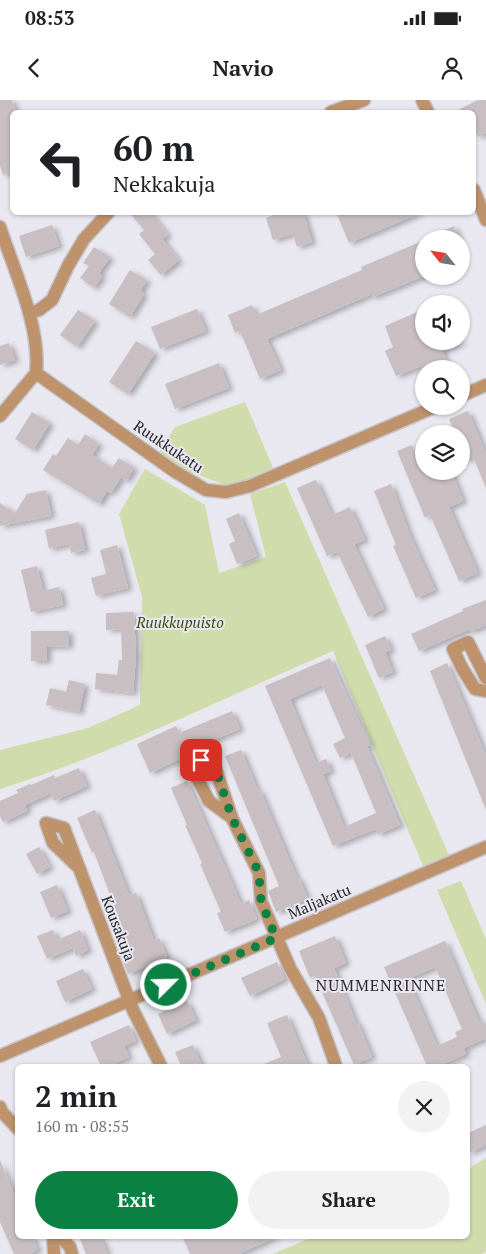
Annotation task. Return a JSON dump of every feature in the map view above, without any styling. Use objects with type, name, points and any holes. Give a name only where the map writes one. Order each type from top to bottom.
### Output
[{"type":"street","points":[[336,110],[364,100]]},
{"type":"street","points":[[476,195],[486,220]]},
{"type":"street","points":[[29,313],[39,310],[52,300],[68,266],[84,239],[106,215]]},
{"type":"street","points":[[0,227],[2,241],[29,313],[37,360],[36,373],[0,416]]},
{"type":"street","name":"Ruukkukatu","points":[[36,373],[174,471],[206,490],[226,492],[259,482],[416,415]]},
{"type":"street","points":[[470,392],[486,385]]},
{"type":"street","points":[[486,678],[468,642],[454,649],[462,668],[475,689],[486,691]]},
{"type":"street","points":[[232,818],[259,873],[261,901],[276,938],[290,968],[319,1018],[335,1064]]},
{"type":"street","name":"Maljakatu","points":[[0,1056],[486,847]]},
{"type":"street","name":"Kousakuja","points":[[78,867],[130,1000],[152,1050],[161,1064]]},
{"type":"street","points":[[0,1107],[2,1112],[15,1126]]},
{"type":"street","points":[[53,1239],[54,1254]]},
{"type":"street","points":[[63,1239],[70,1247],[72,1254]]},
{"type":"green space","points":[[245,402],[274,470],[248,483],[225,485],[175,466],[159,453],[175,427]]},
{"type":"green space","name":"Ruukkupuisto","points":[[145,469],[205,505],[219,573],[266,557],[250,494],[285,482],[449,855],[423,866],[333,651],[127,742],[43,775],[0,789],[0,750],[88,728],[140,705],[142,597],[119,514]]},
{"type":"green space","points":[[461,881],[486,939],[486,1004],[437,890]]},
{"type":"green space","points":[[486,1158],[486,1252],[482,1254],[273,1254],[308,1239],[470,1239],[470,1168]]},
{"type":"building","points":[[0,100],[12,100],[15,110],[10,110],[10,172],[3,175],[0,166]]},
{"type":"building","points":[[478,100],[486,100],[486,133],[478,137],[476,132],[476,110],[458,110]]},
{"type":"building","points":[[132,215],[152,215],[168,235],[162,239],[179,260],[161,275],[148,260],[155,254],[139,234],[144,230]]},
{"type":"building","points":[[274,215],[304,215],[312,242],[297,247],[293,234],[273,240],[266,218]]},
{"type":"building","points":[[337,215],[415,215],[349,243]]},
{"type":"building","points":[[52,225],[59,246],[26,257],[19,236]]},
{"type":"building","points":[[454,226],[456,230],[445,230]]},
{"type":"building","points":[[415,244],[415,280],[373,297],[372,294],[267,339],[281,370],[260,379],[240,331],[235,333],[228,315],[252,305],[256,315],[362,270],[361,267]]},
{"type":"building","points":[[94,247],[110,257],[99,273],[102,276],[94,288],[80,278],[89,266],[83,263]]},
{"type":"building","points":[[130,270],[147,280],[140,291],[144,294],[130,317],[109,304]]},
{"type":"building","points":[[197,309],[206,331],[160,349],[151,327]]},
{"type":"building","points":[[78,310],[95,321],[77,347],[60,335]]},
{"type":"building","points":[[415,313],[415,350],[444,350],[442,351],[446,360],[415,360],[415,368],[396,376],[385,351],[393,347],[385,326]]},
{"type":"building","points":[[136,341],[155,353],[128,394],[109,382]]},
{"type":"building","points":[[9,343],[15,360],[0,365],[0,346]]},
{"type":"building","points":[[219,363],[229,388],[175,409],[165,384]]},
{"type":"building","points":[[32,412],[50,423],[33,450],[15,439]]},
{"type":"building","points":[[458,415],[470,415],[486,454],[486,488],[473,457],[470,458],[470,425],[451,425],[449,419]]},
{"type":"building","points":[[85,434],[99,444],[92,455],[112,468],[119,458],[134,468],[126,481],[121,477],[111,493],[107,491],[99,504],[43,470],[53,454],[56,456],[68,438],[78,445]]},
{"type":"building","points":[[412,445],[415,452],[415,480],[455,480],[463,501],[449,507],[478,573],[459,581],[430,515],[425,518],[397,451]]},
{"type":"building","points":[[316,480],[332,515],[350,507],[365,540],[354,544],[384,609],[368,617],[337,552],[327,556],[297,488]]},
{"type":"building","points":[[391,484],[410,535],[435,590],[416,598],[393,546],[396,545],[374,491]]},
{"type":"building","points":[[46,490],[51,516],[0,526],[0,503],[15,513],[27,494]]},
{"type":"building","points":[[239,513],[257,556],[237,564],[229,544],[235,541],[226,519]]},
{"type":"building","points":[[79,522],[85,550],[71,553],[69,544],[49,549],[45,530]]},
{"type":"building","points":[[117,545],[128,588],[96,596],[91,578],[106,574],[100,550]]},
{"type":"building","points":[[37,566],[43,591],[59,587],[63,605],[31,612],[21,570]]},
{"type":"building","points":[[486,600],[486,625],[471,631],[470,629],[419,651],[411,634],[463,611],[462,609]]},
{"type":"building","points":[[134,612],[136,656],[133,693],[95,689],[96,673],[117,675],[119,660],[122,660],[121,629],[106,630],[106,613]]},
{"type":"building","points":[[31,631],[69,631],[69,646],[47,647],[47,661],[31,661]]},
{"type":"building","points":[[385,636],[391,650],[385,652],[393,672],[379,678],[365,645]]},
{"type":"building","points":[[330,658],[370,745],[367,746],[400,825],[378,834],[376,829],[333,846],[265,686]],"holes":[[[322,685],[345,738],[333,744],[340,758],[351,753],[376,813],[344,827],[323,774],[331,771],[326,759],[316,763],[290,699]]]},
{"type":"building","points":[[447,663],[486,756],[486,810],[430,671]]},
{"type":"building","points":[[69,680],[85,684],[79,712],[46,705],[50,688],[66,692]]},
{"type":"building","points":[[232,711],[240,729],[187,751],[189,755],[150,773],[137,744],[176,726],[179,733]]},
{"type":"building","points":[[241,750],[308,899],[276,912],[268,891],[279,886],[225,756]]},
{"type":"building","points":[[79,768],[87,786],[54,801],[51,793],[25,805],[27,811],[3,822],[0,816],[0,801],[18,793],[16,790],[30,784],[54,775],[55,778]]},
{"type":"building","points":[[187,781],[241,904],[249,900],[257,919],[225,932],[217,913],[221,912],[200,864],[202,863],[171,788]]},
{"type":"building","points":[[95,810],[129,895],[136,893],[154,941],[159,938],[167,957],[128,974],[121,955],[131,951],[94,852],[92,853],[77,818]]},
{"type":"building","points":[[39,847],[50,867],[37,874],[26,854]]},
{"type":"building","points":[[57,885],[68,911],[51,918],[40,892]]},
{"type":"building","points":[[53,930],[57,940],[80,930],[88,950],[76,956],[73,948],[47,959],[37,936]]},
{"type":"building","points":[[335,936],[346,963],[334,968],[372,1057],[354,1064],[315,976],[310,978],[299,951]]},
{"type":"building","points":[[445,941],[479,1022],[483,1020],[486,1028],[486,1038],[464,1048],[466,1054],[444,1064],[426,1064],[384,967]],"holes":[[[435,967],[462,1029],[455,1032],[457,1037],[437,1046],[408,979]]]},
{"type":"building","points":[[277,962],[285,979],[250,996],[241,978]]},
{"type":"building","points":[[83,969],[92,989],[65,1002],[56,981]]},
{"type":"building","points":[[187,1001],[196,1020],[167,1034],[158,1014]]},
{"type":"building","points":[[287,1015],[307,1064],[264,1064],[281,1057],[267,1023]]},
{"type":"building","points":[[129,1025],[136,1041],[124,1046],[129,1057],[113,1064],[100,1064],[90,1042]]},
{"type":"building","points":[[193,1045],[201,1064],[180,1064],[175,1052]]},
{"type":"building","points":[[486,1125],[486,1145],[470,1152],[470,1132]]},
{"type":"building","points":[[0,1160],[15,1196],[15,1239],[33,1239],[38,1250],[29,1254],[14,1254],[0,1222]]},
{"type":"building","points":[[80,1239],[101,1239],[108,1254],[86,1254]]},
{"type":"building","points":[[183,1239],[272,1239],[239,1254],[190,1254]]},
{"type":"district","name":"NUMMENRINNE","points":[[381,985]]},
{"type":"route","points":[[166,985],[276,938],[261,901],[259,873],[232,818],[216,770],[201,760]]}]
